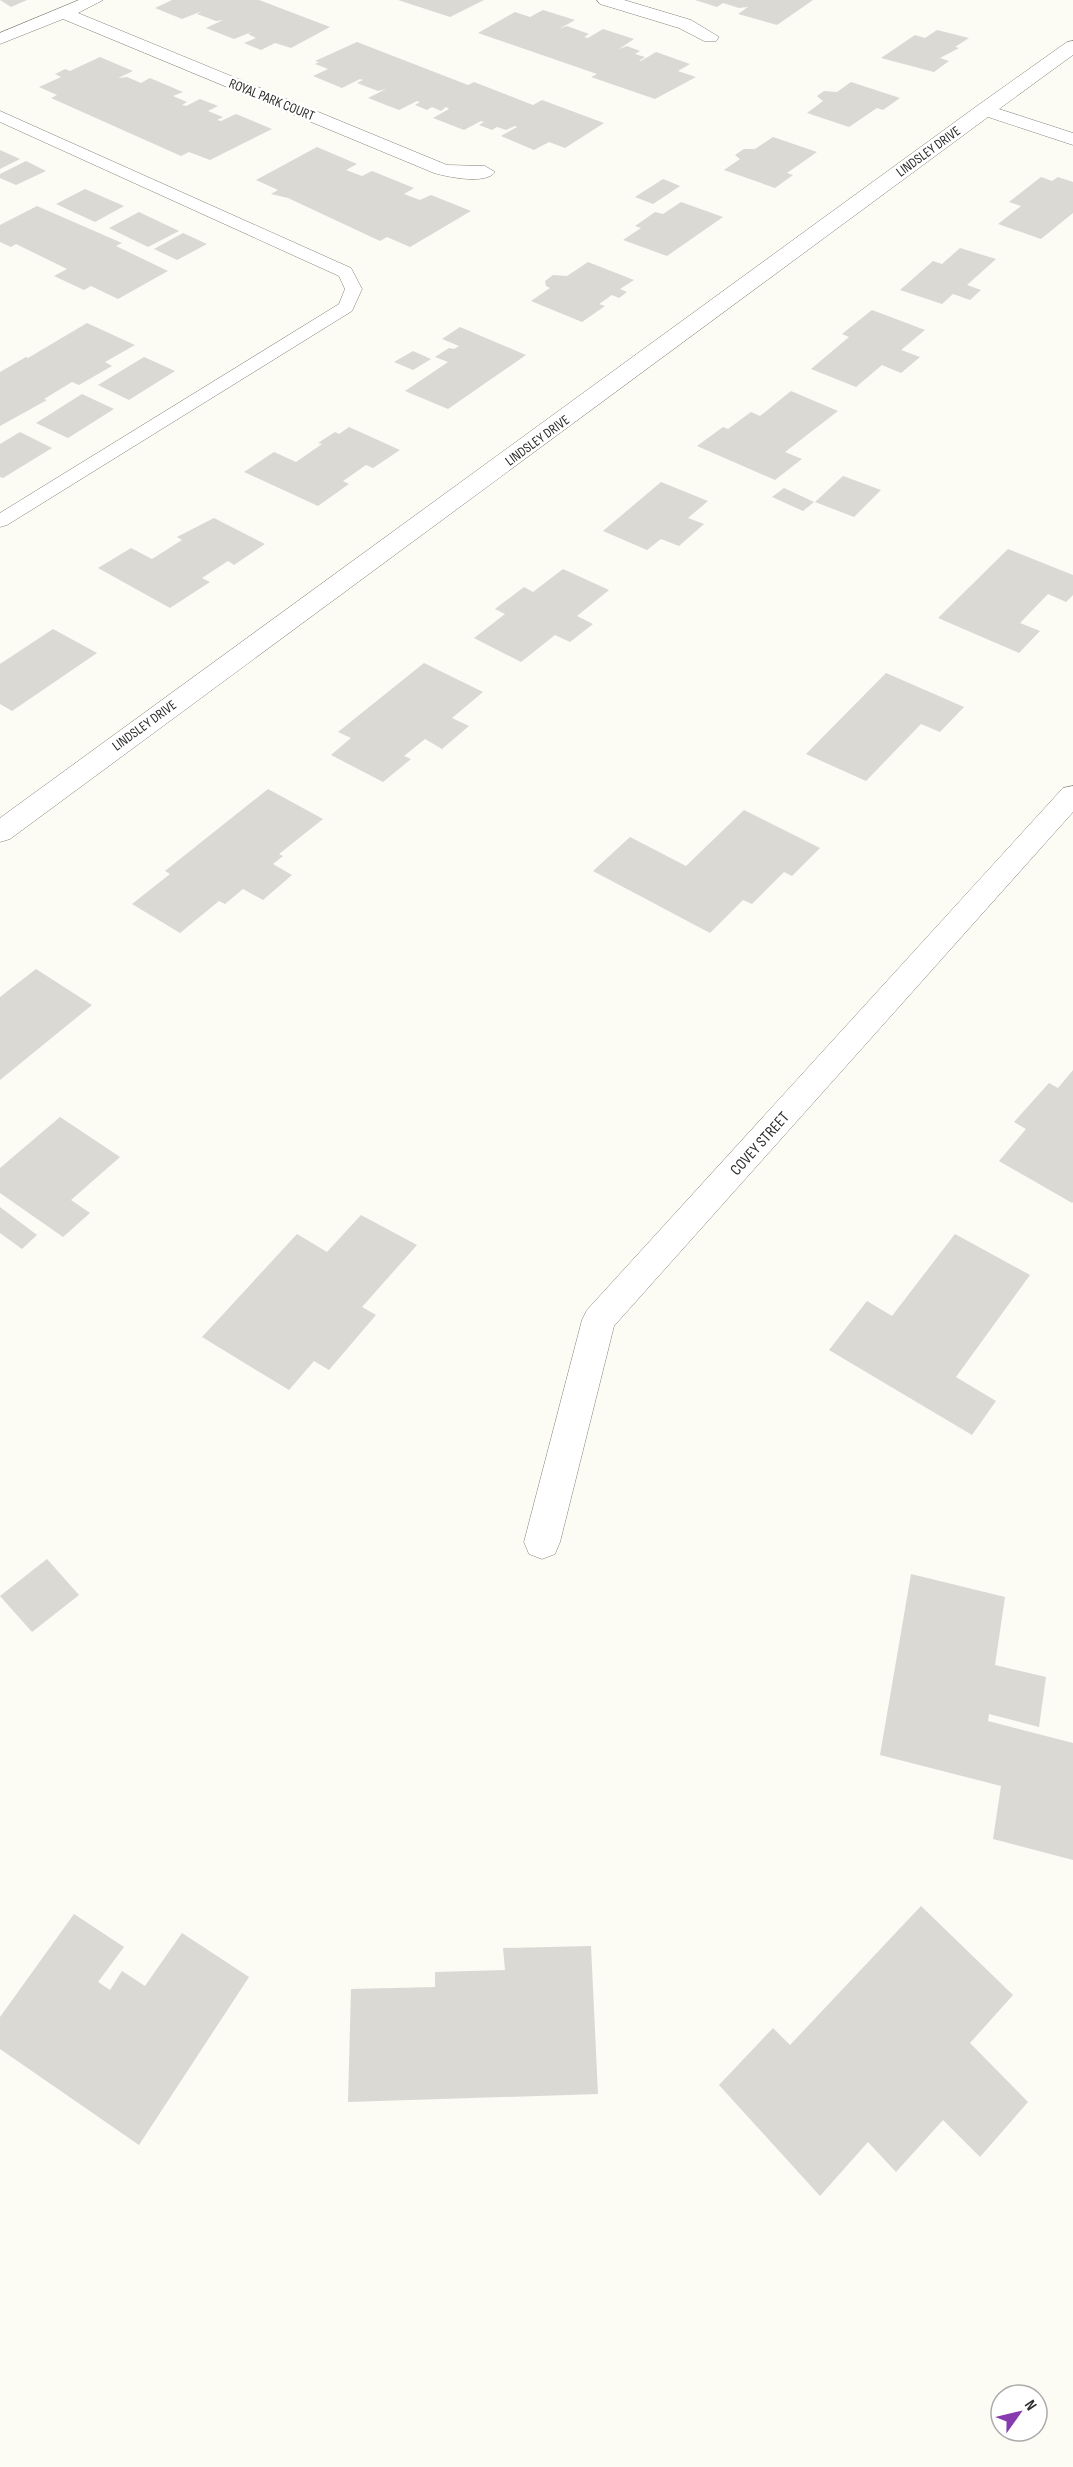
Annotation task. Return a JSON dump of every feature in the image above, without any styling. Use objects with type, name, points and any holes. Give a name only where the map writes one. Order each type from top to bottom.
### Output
[{"type":"street","points":[[0,39],[94,0]]},
{"type":"street","points":[[606,0],[685,24],[710,37]]},
{"type":"street","name":"ROYAL PARK COURT","points":[[63,13],[441,169],[458,173],[485,172]]},
{"type":"street","name":"LINDSLEY DRIVE","points":[[0,832],[313,600],[554,428],[1073,46]]},
{"type":"street","points":[[984,110],[1073,139]]},
{"type":"street","name":"COVEY STREET","points":[[542,1542],[599,1320],[1073,795]]},
{"type":"lane","points":[[0,116],[345,272],[354,283],[355,295],[346,307],[0,521]]},
{"type":"building","points":[[0,0],[27,0],[11,7]]},
{"type":"building","points":[[172,0],[259,0],[330,27],[291,48],[275,43],[261,50],[244,43],[256,38],[248,34],[254,31],[234,39],[206,28],[223,20],[216,21],[197,14],[202,11],[182,19],[155,8]]},
{"type":"building","points":[[398,0],[484,0],[450,17]]},
{"type":"building","points":[[695,0],[813,0],[777,25],[738,14],[748,7],[739,8],[723,3],[717,7]]},
{"type":"building","points":[[543,10],[575,20],[559,29],[567,26],[589,34],[584,37],[588,38],[603,29],[634,39],[619,49],[627,46],[640,51],[635,54],[645,57],[639,61],[656,52],[690,64],[678,71],[696,77],[655,99],[591,77],[597,74],[478,33],[515,12],[530,17]]},
{"type":"building","points":[[937,30],[969,38],[955,47],[959,48],[940,58],[949,61],[934,72],[881,58],[915,35],[925,38]]},
{"type":"building","points":[[357,42],[468,85],[474,82],[533,105],[542,100],[604,123],[565,148],[549,142],[534,150],[501,136],[517,127],[515,126],[506,130],[497,127],[492,130],[479,125],[484,122],[481,121],[464,130],[433,118],[449,109],[446,107],[441,111],[432,107],[427,110],[415,105],[420,102],[417,101],[399,110],[368,98],[386,89],[378,91],[357,83],[363,80],[360,79],[342,88],[313,76],[328,69],[315,64],[319,62],[315,61]]},
{"type":"building","points":[[100,57],[133,71],[118,78],[127,77],[141,83],[150,78],[183,92],[173,96],[187,102],[182,105],[186,106],[200,99],[218,106],[208,111],[223,117],[217,120],[221,121],[236,114],[272,129],[210,160],[189,152],[181,156],[51,98],[57,95],[39,87],[61,77],[55,74],[65,69],[70,71]]},
{"type":"building","points":[[851,82],[900,98],[883,110],[877,108],[849,127],[807,113],[823,101],[817,96],[824,91],[837,92]]},
{"type":"building","points":[[773,137],[817,152],[787,173],[793,175],[775,188],[724,170],[740,159],[735,155],[744,149],[755,149]]},
{"type":"building","points":[[317,147],[357,164],[346,170],[362,176],[372,171],[414,188],[404,194],[420,200],[431,195],[471,211],[410,247],[387,237],[380,241],[288,198],[271,194],[278,190],[256,180]]},
{"type":"building","points":[[0,150],[20,159],[0,169]]},
{"type":"building","points":[[26,161],[46,171],[16,185],[0,178],[0,174]]},
{"type":"building","points":[[1041,177],[1052,181],[1058,177],[1073,182],[1073,213],[1041,239],[998,224],[1021,206],[1009,202]]},
{"type":"building","points":[[663,179],[680,186],[653,204],[635,197]]},
{"type":"building","points":[[85,189],[124,206],[95,222],[56,204]]},
{"type":"building","points":[[681,202],[723,217],[667,256],[623,240],[641,228],[635,226],[655,212],[663,214]]},
{"type":"building","points":[[37,206],[122,243],[116,246],[168,271],[118,299],[91,286],[84,290],[54,276],[67,269],[16,244],[11,247],[0,242],[0,225]]},
{"type":"building","points":[[139,212],[179,231],[148,247],[109,228]]},
{"type":"building","points":[[183,233],[207,244],[177,260],[154,249]]},
{"type":"building","points":[[960,248],[996,259],[967,285],[981,290],[970,300],[953,294],[942,304],[900,290],[933,261],[942,264]]},
{"type":"building","points":[[588,262],[634,280],[620,289],[627,292],[619,298],[612,295],[599,304],[605,306],[582,322],[531,301],[550,288],[546,286],[545,281],[553,275],[567,276]]},
{"type":"building","points":[[872,310],[925,330],[901,350],[920,357],[901,373],[882,365],[856,387],[811,369],[849,337],[842,334]]},
{"type":"building","points":[[87,323],[135,345],[105,362],[112,366],[79,385],[72,382],[44,399],[47,400],[0,426],[0,372]]},
{"type":"building","points":[[460,327],[526,355],[448,409],[405,391],[448,362],[435,357],[449,348],[454,349],[459,346],[442,339]]},
{"type":"building","points":[[413,351],[431,359],[413,370],[394,362]]},
{"type":"building","points":[[144,357],[175,371],[129,400],[98,385]]},
{"type":"building","points":[[791,391],[838,411],[785,452],[802,459],[775,480],[697,446],[723,427],[728,429],[751,412],[760,416]]},
{"type":"building","points":[[82,394],[114,409],[68,438],[36,423]]},
{"type":"building","points":[[349,427],[400,450],[373,468],[366,465],[343,481],[349,484],[318,506],[244,472],[274,452],[296,462],[322,444],[318,443],[335,432],[339,434]]},
{"type":"building","points":[[20,432],[52,448],[3,478],[0,477],[0,444]]},
{"type":"building","points":[[843,476],[881,490],[854,517],[815,502]]},
{"type":"building","points":[[661,482],[708,501],[688,518],[704,524],[679,546],[661,539],[647,550],[603,531]]},
{"type":"building","points":[[784,488],[814,502],[803,511],[772,497]]},
{"type":"building","points":[[214,518],[265,544],[234,565],[228,561],[202,578],[210,582],[170,608],[98,568],[131,548],[152,559],[182,540],[177,537]]},
{"type":"building","points":[[1008,549],[1073,575],[1073,595],[1066,602],[1048,594],[1020,623],[1040,631],[1019,653],[938,618]]},
{"type":"building","points":[[563,569],[609,590],[577,616],[593,624],[570,642],[555,635],[521,662],[474,638],[505,614],[495,609],[524,587],[533,592]]},
{"type":"building","points":[[53,629],[97,653],[12,711],[0,704],[0,664]]},
{"type":"building","points":[[424,663],[483,692],[452,718],[469,726],[442,749],[425,739],[404,756],[411,759],[383,782],[331,755],[351,738],[338,732]]},
{"type":"building","points":[[886,673],[964,707],[940,732],[921,724],[866,781],[806,754]]},
{"type":"building","points":[[268,789],[323,819],[279,854],[283,856],[273,864],[292,875],[263,900],[243,889],[225,904],[219,901],[180,933],[132,904],[170,874],[165,871]]},
{"type":"building","points":[[744,810],[820,848],[792,876],[784,872],[752,904],[743,900],[710,933],[593,871],[630,837],[686,866]]},
{"type":"building","points":[[36,969],[92,1005],[0,1080],[0,997]]},
{"type":"building","points":[[1073,1070],[1072,1203],[999,1161],[1026,1129],[1014,1122],[1049,1083],[1058,1088]]},
{"type":"building","points":[[60,1117],[120,1157],[71,1200],[90,1213],[63,1237],[0,1193],[0,1168]]},
{"type":"building","points":[[0,1207],[37,1235],[22,1249],[0,1233]]},
{"type":"building","points":[[361,1215],[417,1245],[362,1307],[376,1315],[329,1370],[314,1361],[289,1390],[202,1337],[297,1234],[327,1252]]},
{"type":"building","points":[[955,1234],[1030,1275],[956,1377],[996,1401],[972,1435],[829,1350],[867,1301],[892,1316]]},
{"type":"building","points":[[47,1559],[79,1595],[32,1632],[0,1596]]},
{"type":"building","points":[[911,1574],[1005,1597],[995,1665],[1046,1677],[1039,1727],[989,1714],[988,1721],[1073,1743],[1073,1860],[993,1839],[1001,1786],[880,1755]]},
{"type":"building","points":[[921,1906],[1013,1995],[970,2043],[1028,2102],[980,2157],[943,2120],[896,2172],[868,2142],[820,2196],[719,2085],[773,2028],[790,2045]]},
{"type":"building","points":[[74,1914],[124,1947],[98,1982],[110,1990],[122,1971],[145,1986],[182,1933],[249,1977],[139,2145],[0,2049],[0,2017]]},
{"type":"building","points":[[591,1946],[598,2094],[348,2102],[351,1989],[435,1987],[435,1972],[505,1970],[503,1948]]}]
